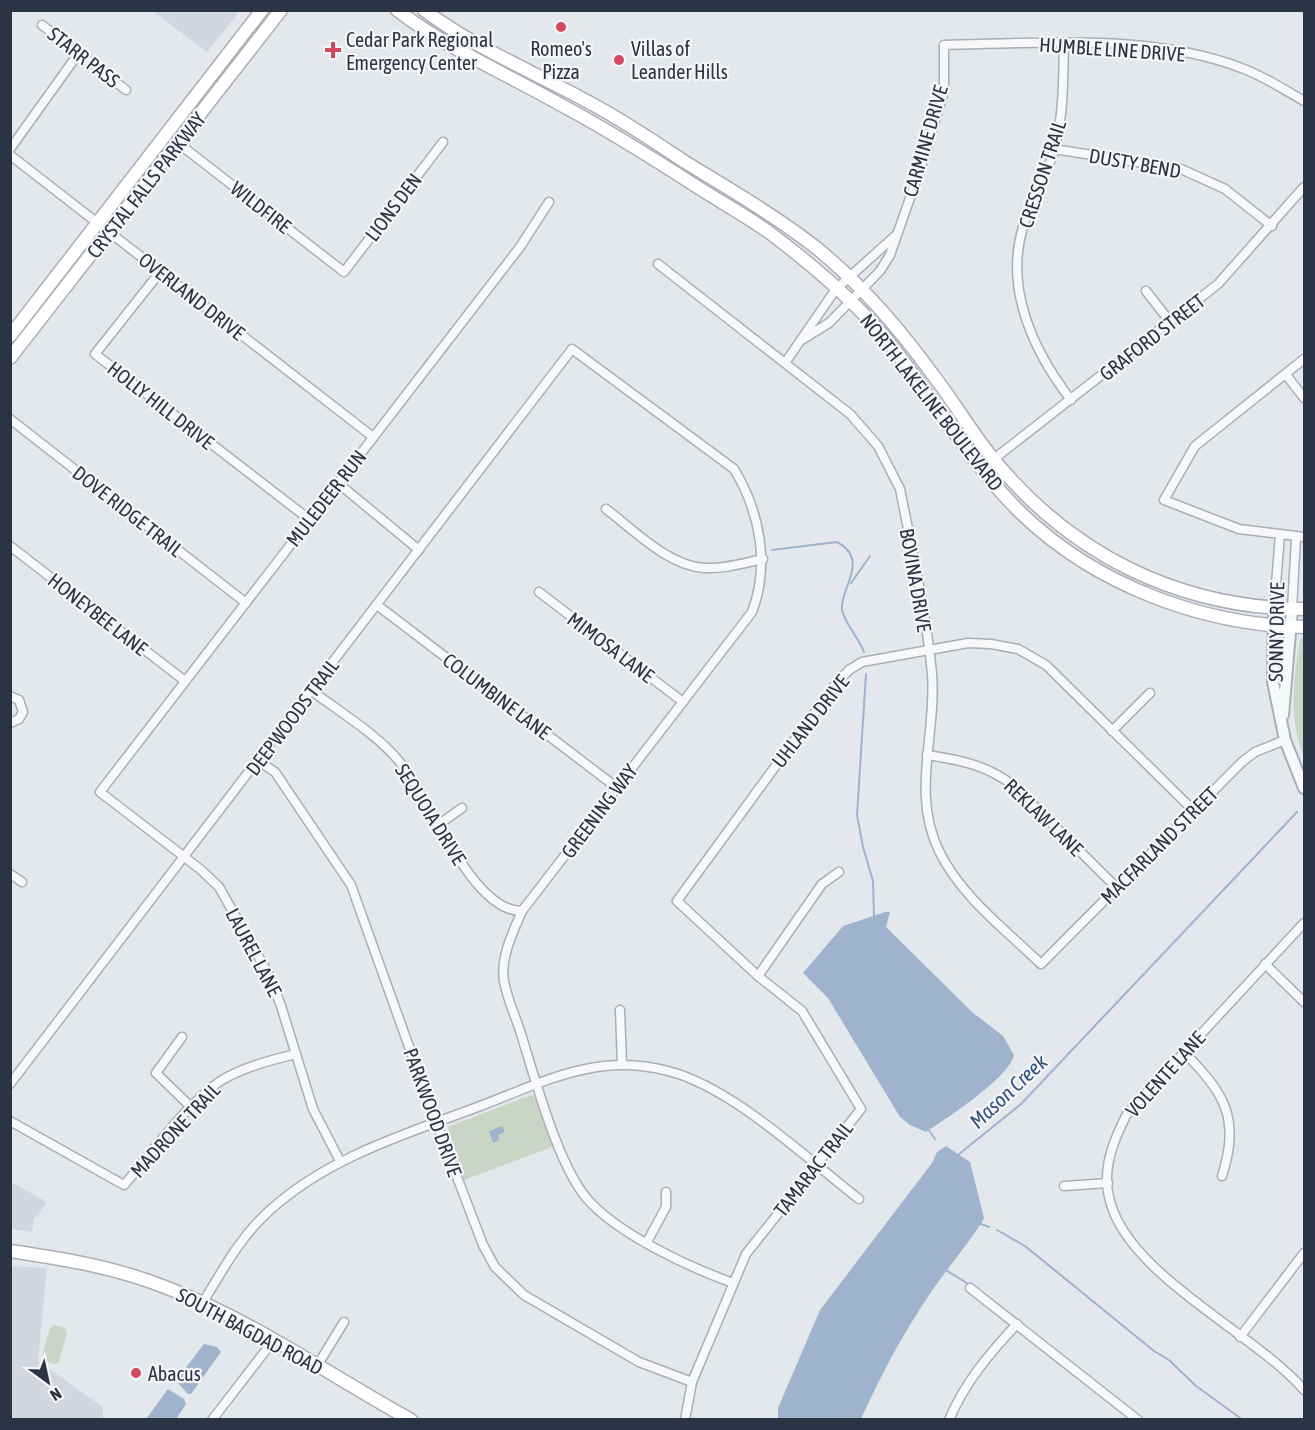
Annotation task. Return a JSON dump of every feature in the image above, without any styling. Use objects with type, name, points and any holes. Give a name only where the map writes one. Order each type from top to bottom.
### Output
[{"type":"main road","name":"CRYSTAL FALLS PARKWAY","points":[[10,336],[262,10]]},
{"type":"main road","name":"CRYSTAL FALLS PARKWAY","points":[[10,358],[281,10]]},
{"type":"main road","name":"NORTH LAKELINE BOULEVARD","points":[[397,10],[432,36],[563,106],[763,228],[851,301],[885,339],[981,469],[1023,514],[1075,557],[1120,583],[1159,600],[1274,625],[1305,627]]},
{"type":"main road","name":"NORTH LAKELINE BOULEVARD","points":[[424,10],[485,48],[596,106],[716,180],[814,247],[862,291],[932,372],[994,460],[1058,523],[1091,548],[1127,569],[1176,590],[1243,606],[1298,609]]},
{"type":"main road","name":"SOUTH BAGDAD ROAD","points":[[10,1251],[99,1266],[150,1281],[203,1302],[411,1419]]},
{"type":"street","name":"STARR PASS","points":[[42,25],[126,90]]},
{"type":"street","name":"HUMBLE LINE DRIVE","points":[[944,45],[1064,43],[1190,53],[1245,69],[1305,101]]},
{"type":"street","name":"CRESSON TRAIL","points":[[1064,43],[1062,116],[1054,149],[1022,228],[1018,269],[1021,297],[1029,332],[1041,359],[1071,400]]},
{"type":"street","name":"CARMINE DRIVE","points":[[803,339],[829,323],[862,291],[890,255],[926,155],[944,91],[944,45]]},
{"type":"street","points":[[10,149],[78,54]]},
{"type":"street","name":"LIONS DEN","points":[[344,272],[443,142]]},
{"type":"street","name":"WILDFIRE","points":[[178,143],[344,272]]},
{"type":"street","name":"DUSTY BEND","points":[[1054,149],[1181,169],[1225,189],[1272,226]]},
{"type":"street","name":"OVERLAND DRIVE","points":[[10,155],[373,437]]},
{"type":"street","name":"GRAFORD STREET","points":[[981,469],[1171,323],[1218,284],[1305,187]]},
{"type":"street","name":"MULEDEER RUN","points":[[100,792],[520,247],[549,202]]},
{"type":"street","name":"CARMINE DRIVE","points":[[785,363],[803,339],[810,324],[847,276],[896,235]]},
{"type":"street","name":"BOVINA DRIVE","points":[[658,264],[865,429],[890,467],[900,489],[928,650],[932,691],[924,798],[927,817],[940,853],[963,887],[1041,964]]},
{"type":"street","name":"HOLLY HILL DRIVE","points":[[160,272],[95,354],[310,520]]},
{"type":"street","points":[[1146,291],[1171,323]]},
{"type":"street","name":"DEEPWOODS TRAIL","points":[[10,1084],[572,350]]},
{"type":"street","name":"GREENING WAY","points":[[572,350],[734,469],[748,492],[763,559],[760,590],[752,612],[522,911],[509,941],[504,980],[537,1085],[568,1167],[582,1193],[608,1218],[647,1242],[699,1270],[733,1283]]},
{"type":"street","points":[[1300,538],[1239,529],[1164,500],[1195,446],[1287,376],[1305,359]]},
{"type":"street","points":[[1287,376],[1305,398]]},
{"type":"street","name":"DOVE RIDGE TRAIL","points":[[10,419],[246,603]]},
{"type":"street","points":[[338,483],[419,550]]},
{"type":"street","points":[[606,509],[663,552],[687,564],[718,568],[763,559]]},
{"type":"street","name":"SONNY DRIVE","points":[[1280,535],[1273,682],[1282,727],[1305,788]]},
{"type":"street","name":"SONNY DRIVE","points":[[1282,727],[1291,627],[1298,609],[1300,538]]},
{"type":"street","name":"HONEYBEE LANE","points":[[10,546],[185,681]]},
{"type":"street","name":"MIMOSA LANE","points":[[539,592],[683,702]]},
{"type":"street","name":"COLUMBINE LANE","points":[[377,605],[616,788]]},
{"type":"street","name":"UHLAND DRIVE","points":[[677,901],[834,686],[849,670],[862,662],[879,657],[968,643],[1018,649],[1046,665],[1193,810]]},
{"type":"street","name":"SEQUOIA DRIVE","points":[[312,691],[393,754],[477,883],[509,909],[522,911]]},
{"type":"street","points":[[1112,730],[1150,693]]},
{"type":"street","points":[[10,696],[19,700],[23,712],[19,719],[10,723]]},
{"type":"street","name":"MACFARLAND STREET","points":[[1041,964],[1242,762],[1255,752],[1286,740]]},
{"type":"street","name":"REKLAW LANE","points":[[927,755],[961,760],[1000,775],[1014,786],[1116,887]]},
{"type":"street","name":"PARKWOOD DRIVE","points":[[258,761],[275,772],[351,885],[483,1245],[501,1275],[524,1294],[639,1362],[692,1382]]},
{"type":"street","name":"LAUREL LANE","points":[[100,792],[219,887],[269,975],[313,1109],[340,1161]]},
{"type":"street","points":[[438,825],[462,808]]},
{"type":"street","points":[[758,976],[822,884],[839,872]]},
{"type":"street","points":[[10,874],[22,882]]},
{"type":"street","name":"TAMARAC TRAIL","points":[[677,901],[758,976],[802,1011],[861,1109],[746,1254],[692,1382],[685,1419]]},
{"type":"street","name":"VOLENTE LANE","points":[[1305,923],[1127,1114],[1113,1141],[1108,1183],[1108,1196],[1117,1220],[1145,1259],[1305,1390]]},
{"type":"street","points":[[1265,964],[1305,1002]]},
{"type":"street","points":[[620,1010],[622,1065]]},
{"type":"street","points":[[182,1037],[156,1073],[192,1108]]},
{"type":"street","points":[[1184,1052],[1205,1073],[1226,1106],[1232,1128],[1230,1151],[1222,1176]]},
{"type":"street","name":"MADRONE TRAIL","points":[[10,1121],[124,1185],[211,1089],[231,1075],[296,1054]]},
{"type":"street","points":[[203,1302],[231,1253],[269,1211],[340,1161],[436,1122],[586,1069],[622,1065],[666,1070],[708,1086],[735,1103],[859,1199]]},
{"type":"street","points":[[1064,1186],[1108,1183]]},
{"type":"street","points":[[647,1242],[666,1207],[666,1192]]},
{"type":"street","points":[[1240,1337],[1305,1253]]},
{"type":"street","points":[[970,1288],[1138,1419]]},
{"type":"street","points":[[317,1366],[344,1322]]},
{"type":"street","points":[[949,1419],[961,1390],[1017,1324]]},
{"type":"street","points":[[212,1419],[273,1341]]},
{"type":"shaded area","points":[[153,11],[240,11],[207,52]]},
{"type":"shaded area","points":[[11,1182],[47,1202],[38,1216],[34,1218],[32,1232],[11,1229]]},
{"type":"shaded area","points":[[10,1266],[47,1268],[38,1361],[103,1407],[103,1419],[11,1419]]},
{"type":"green space","points":[[1304,638],[1304,757],[1296,728],[1294,698],[1300,639]]},
{"type":"green space","points":[[531,1095],[539,1100],[555,1146],[464,1180],[448,1127]]},
{"type":"green space","points":[[54,1325],[65,1328],[67,1333],[59,1361],[55,1364],[44,1361],[42,1356],[50,1328]]},
{"type":"water","points":[[890,912],[886,927],[972,1012],[1003,1036],[1014,1055],[1010,1064],[989,1086],[962,1108],[926,1132],[910,1125],[900,1117],[828,998],[803,973],[843,926]]},
{"type":"water","points":[[502,1126],[505,1132],[498,1135],[499,1140],[493,1143],[489,1131]]},
{"type":"water","points":[[946,1146],[970,1162],[984,1218],[909,1327],[888,1363],[861,1419],[778,1419],[778,1408],[820,1310],[932,1163],[937,1152]]},
{"type":"water","points":[[204,1344],[217,1347],[221,1352],[191,1394],[188,1394],[178,1383],[178,1378]]},
{"type":"water","points":[[168,1389],[184,1399],[186,1404],[176,1419],[146,1419]]},
{"type":"waterway","points":[[772,550],[837,542],[847,549],[852,557],[853,566],[842,602],[842,610],[864,652]]},
{"type":"waterway","points":[[851,583],[870,556]]},
{"type":"waterway","points":[[866,674],[857,815],[873,881],[874,917]]},
{"type":"waterway","name":"Mason Creek","points":[[958,1155],[1021,1104],[1297,812]]},
{"type":"waterway","points":[[928,1129],[935,1139]]},
{"type":"waterway","points":[[978,1223],[989,1227]]},
{"type":"waterway","points":[[997,1230],[1025,1246],[1154,1351],[1169,1360],[1196,1386],[1243,1420]]},
{"type":"waterway","points":[[944,1269],[970,1285]]},
{"type":"place","name":"Romeo's Pizza","points":[[561,27]]},
{"type":"place","name":"Cedar Park Regional Emergency Center","points":[[333,50]]},
{"type":"place","name":"Villas of Leander Hills","points":[[619,60]]},
{"type":"place","name":"Abacus","points":[[136,1373]]}]
